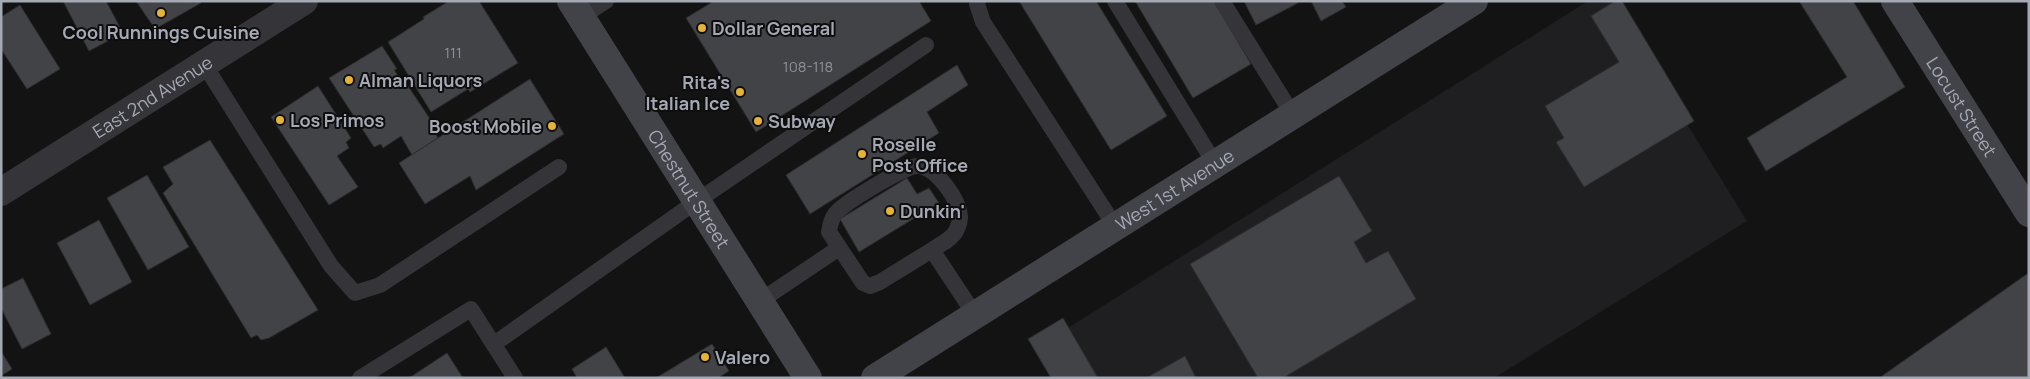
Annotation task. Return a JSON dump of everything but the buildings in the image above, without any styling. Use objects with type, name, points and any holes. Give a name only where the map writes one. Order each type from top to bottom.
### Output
[{"type":"street","name":"East 2nd Avenue","points":[[1,192],[304,1]]},
{"type":"street","name":"West 1st Avenue","points":[[875,378],[1474,1]]},
{"type":"street","name":"Locust Street","points":[[1895,1],[2029,213]]},
{"type":"street","name":"Chestnut Street","points":[[576,9],[808,378]]},
{"type":"lane","points":[[576,9],[606,1]]},
{"type":"lane","points":[[978,1],[977,4],[983,22],[1115,226]]},
{"type":"lane","points":[[1115,1],[1215,164]]},
{"type":"lane","points":[[1222,1],[1293,115]]},
{"type":"lane","points":[[494,344],[697,201],[926,45]]},
{"type":"lane","points":[[204,64],[331,266],[355,293],[380,285],[559,167]]},
{"type":"lane","points":[[915,165],[925,167],[939,176],[957,205],[960,218],[955,234],[932,250],[880,282],[870,286],[863,283],[829,232],[830,222],[837,211],[894,174],[915,165]]},
{"type":"lane","points":[[760,301],[840,248]]},
{"type":"lane","points":[[932,250],[975,315]]},
{"type":"lane","points":[[360,378],[471,309],[515,378]]},
{"type":"shaded area","points":[[1588,1],[1611,1],[1747,221],[1494,378],[1092,378],[1063,331]]},
{"type":"place","name":"Cool Runnings Cuisine","points":[[161,13]]},
{"type":"place","name":"Dollar General","points":[[702,28]]},
{"type":"place","name":"Alman Liquors","points":[[349,80]]},
{"type":"place","name":"Rita's Italian Ice","points":[[740,92]]},
{"type":"place","name":"Los Primos","points":[[280,120]]},
{"type":"place","name":"Subway","points":[[758,121]]},
{"type":"place","name":"Boost Mobile","points":[[552,126]]},
{"type":"place","name":"Roselle Post Office","points":[[862,154]]},
{"type":"place","name":"Dunkin'","points":[[890,211]]},
{"type":"place","name":"Valero","points":[[705,357]]}]
